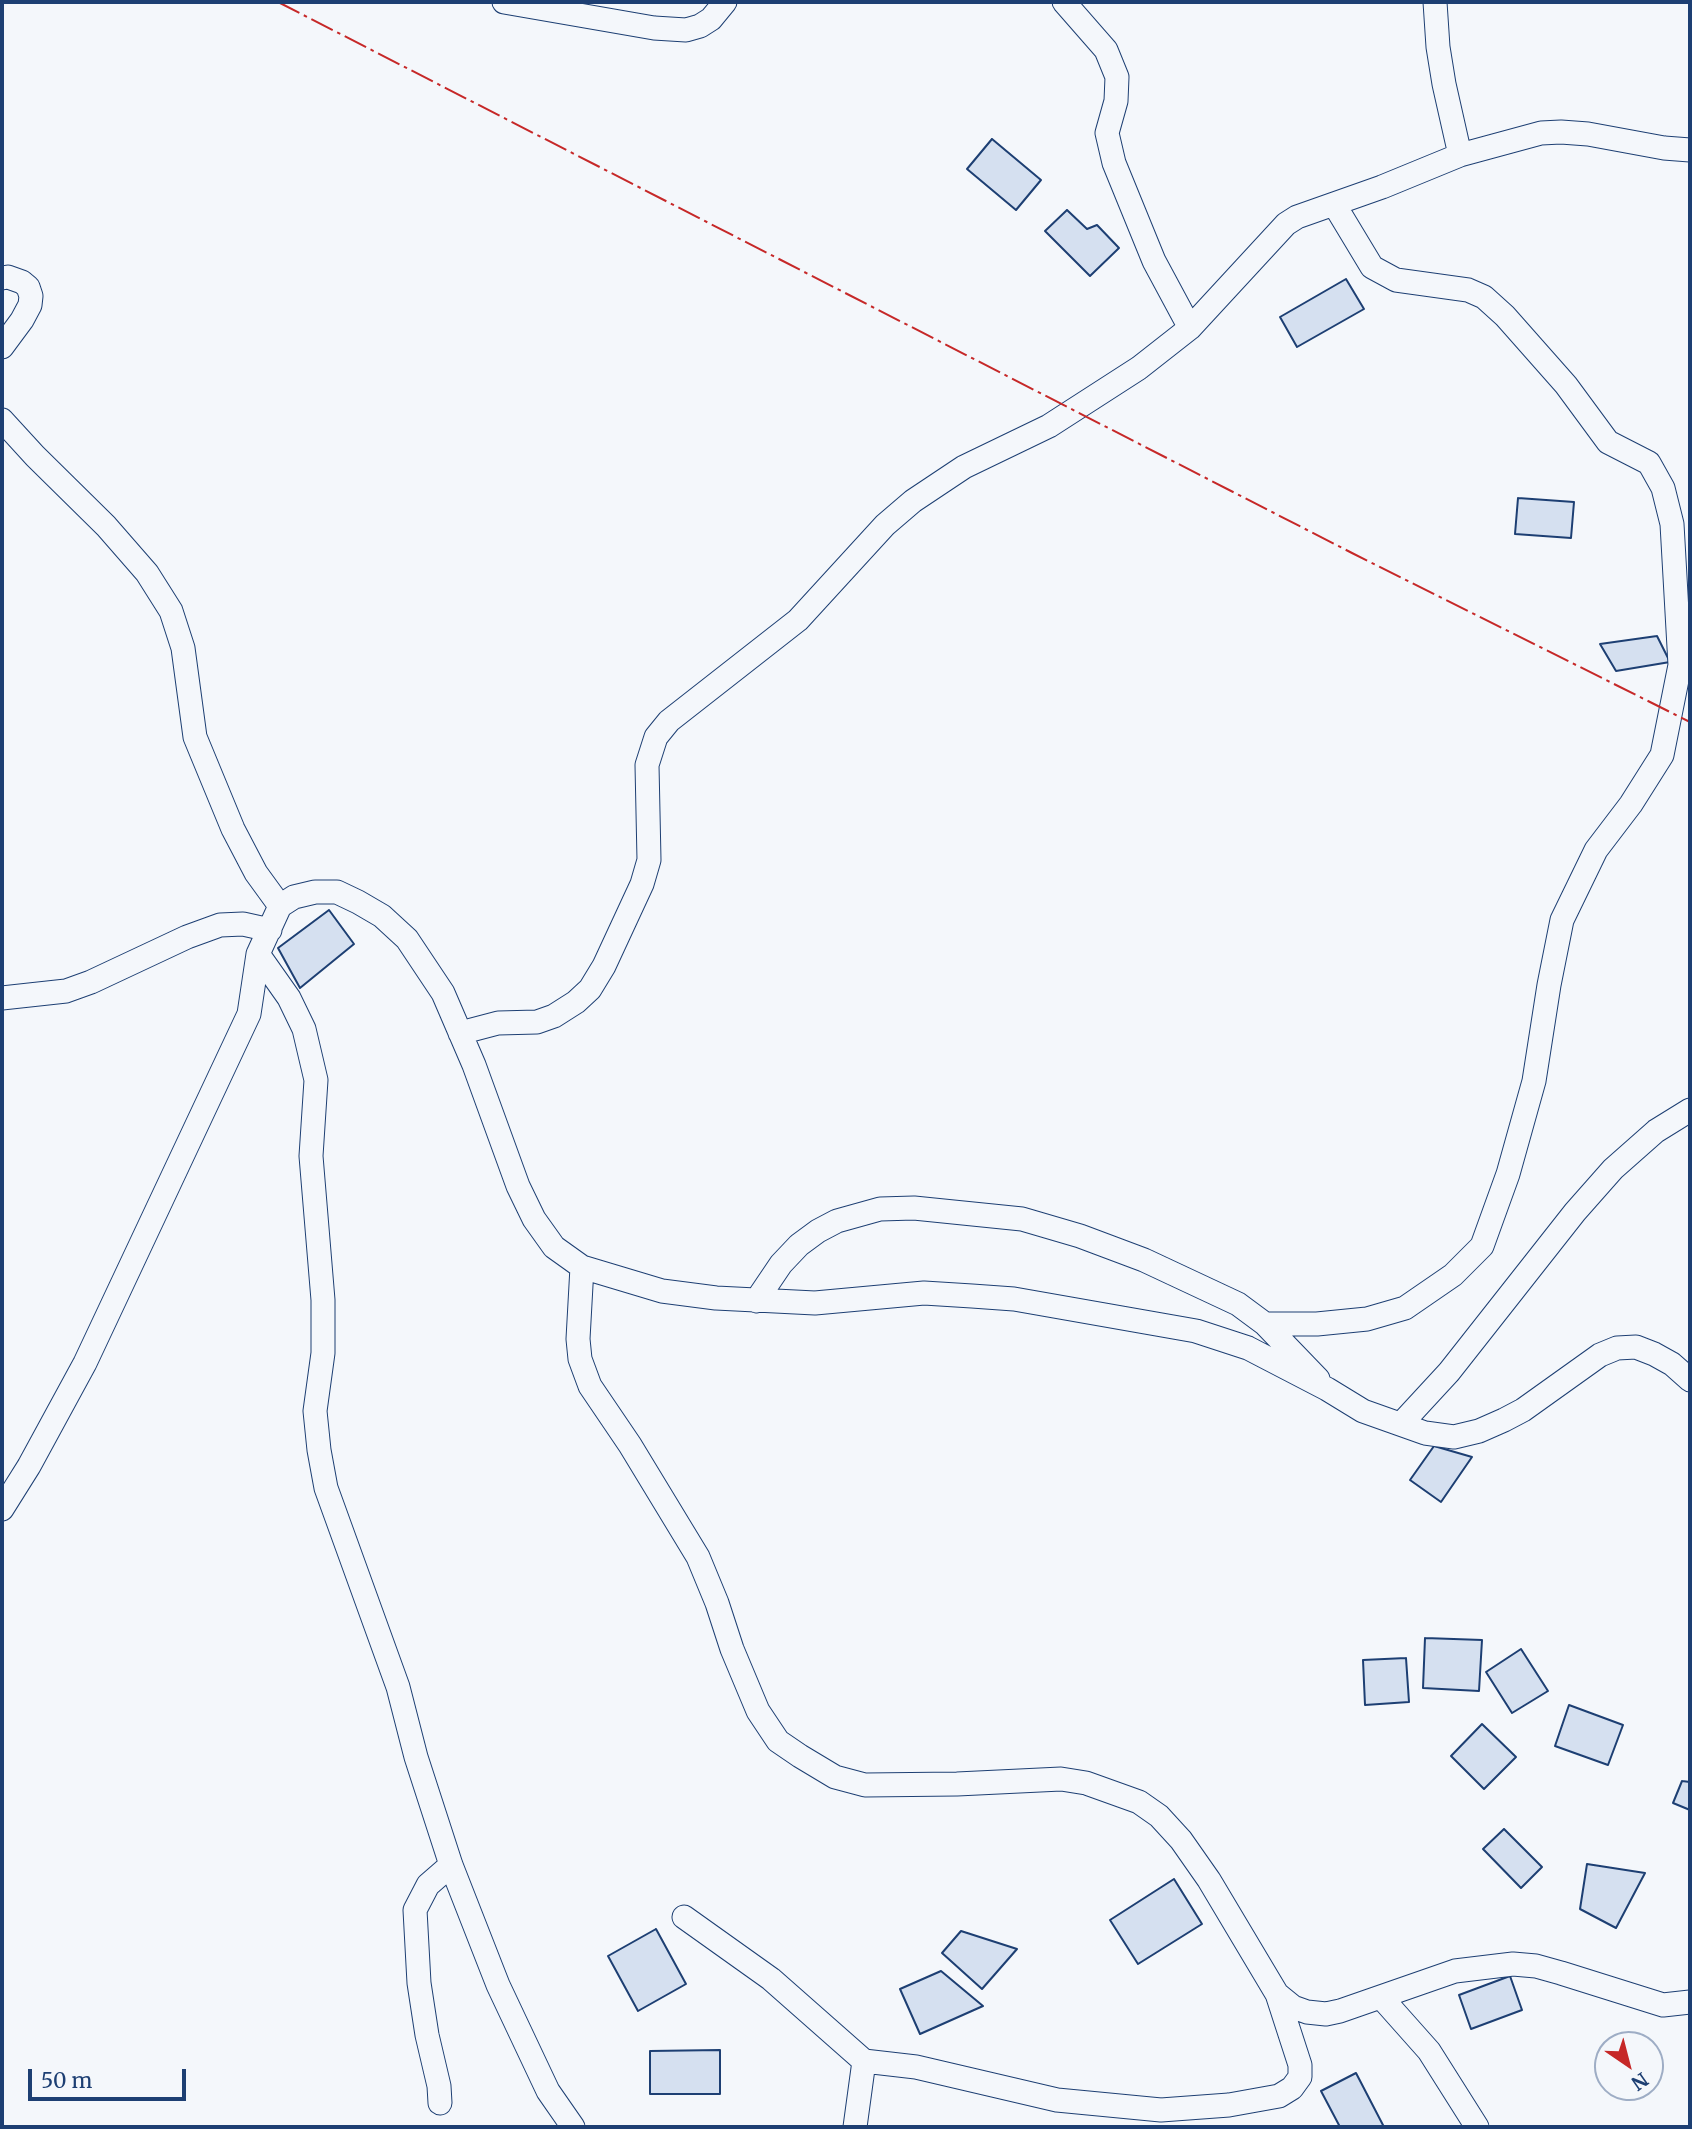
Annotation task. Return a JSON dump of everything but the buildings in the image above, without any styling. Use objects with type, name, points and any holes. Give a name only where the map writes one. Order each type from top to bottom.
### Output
[{"type":"street","points":[[504,2],[654,28],[686,30],[711,19],[725,2]]},
{"type":"street","points":[[1064,2],[1105,50],[1117,77],[1116,101],[1107,133],[1114,163],[1154,261],[1189,328]]},
{"type":"street","points":[[1435,2],[1444,84],[1460,155]]},
{"type":"street","points":[[460,1033],[498,1023],[537,1022],[565,1009],[590,989],[604,966],[642,884],[649,860],[647,765],[656,737],[669,721],[798,620],[885,525],[913,501],[964,467],[1049,426],[1139,368],[1189,328],[1286,224],[1297,217],[1460,155],[1519,138],[1560,132],[1690,150]]},
{"type":"street","points":[[1265,1324],[1317,1324],[1367,1319],[1405,1308],[1453,1275],[1482,1246],[1508,1174],[1534,1081],[1562,920],[1596,850],[1631,804],[1662,755],[1680,665],[1672,524],[1663,488],[1649,464],[1608,442],[1566,385],[1505,316],[1484,297],[1468,290],[1396,280],[1372,267],[1334,204]]},
{"type":"street","points":[[2,278],[8,277],[22,282],[28,287],[31,296],[30,305],[22,320],[2,346]]},
{"type":"street","points":[[2,420],[106,526],[147,573],[171,611],[183,648],[195,737],[233,829],[256,873],[280,906]]},
{"type":"street","points":[[3,1507],[29,1466],[85,1363],[249,1014],[258,954],[280,906],[294,897],[315,892],[337,892],[382,916],[407,939],[443,993],[474,1065],[518,1186],[534,1219],[554,1247],[582,1267],[662,1291],[756,1301],[815,1303],[924,1293],[1014,1300],[1196,1331],[1248,1348],[1363,1411],[1425,1433],[1454,1437],[1479,1431],[1523,1410],[1600,1355],[1617,1348],[1636,1347],[1654,1353],[1690,1380]]},
{"type":"street","points":[[2,999],[66,991],[220,925],[243,924],[270,930]]},
{"type":"street","points":[[258,954],[289,998],[304,1029],[316,1080],[311,1156],[323,1314],[323,1353],[315,1411],[326,1488],[398,1687],[416,1757],[451,1865],[504,1997],[548,2091],[573,2127]]},
{"type":"street","points":[[1401,1424],[1450,1372],[1574,1212],[1613,1169],[1656,1131],[1690,1110]]},
{"type":"street","points":[[756,1301],[781,1264],[818,1231],[837,1221],[880,1209],[914,1208],[956,1210],[1022,1219],[1080,1236],[1144,1260],[1238,1304],[1265,1324],[1327,1389]]},
{"type":"street","points":[[582,1267],[578,1339],[580,1359],[590,1386],[630,1445],[698,1557],[758,1711],[778,1741],[835,1777],[865,1785],[1061,1779],[1086,1783],[1139,1802],[1159,1816],[1195,1860],[1277,1994],[1300,2065],[1300,2077],[1286,2092],[1264,2100],[1161,2110],[1057,2101],[916,2067],[864,2061],[771,1979],[684,1917]]},
{"type":"street","points":[[440,2103],[419,1983],[415,1910],[428,1885],[451,1865]]},
{"type":"street","points":[[1277,1994],[1293,2007],[1326,2014],[1455,1971],[1513,1964],[1561,1973],[1663,2005],[1690,2001]]},
{"type":"street","points":[[1381,1997],[1429,2051],[1477,2127]]},
{"type":"street","points":[[855,2127],[864,2061]]},
{"type":"power","points":[[278,2],[1352,553],[1690,722]]}]
